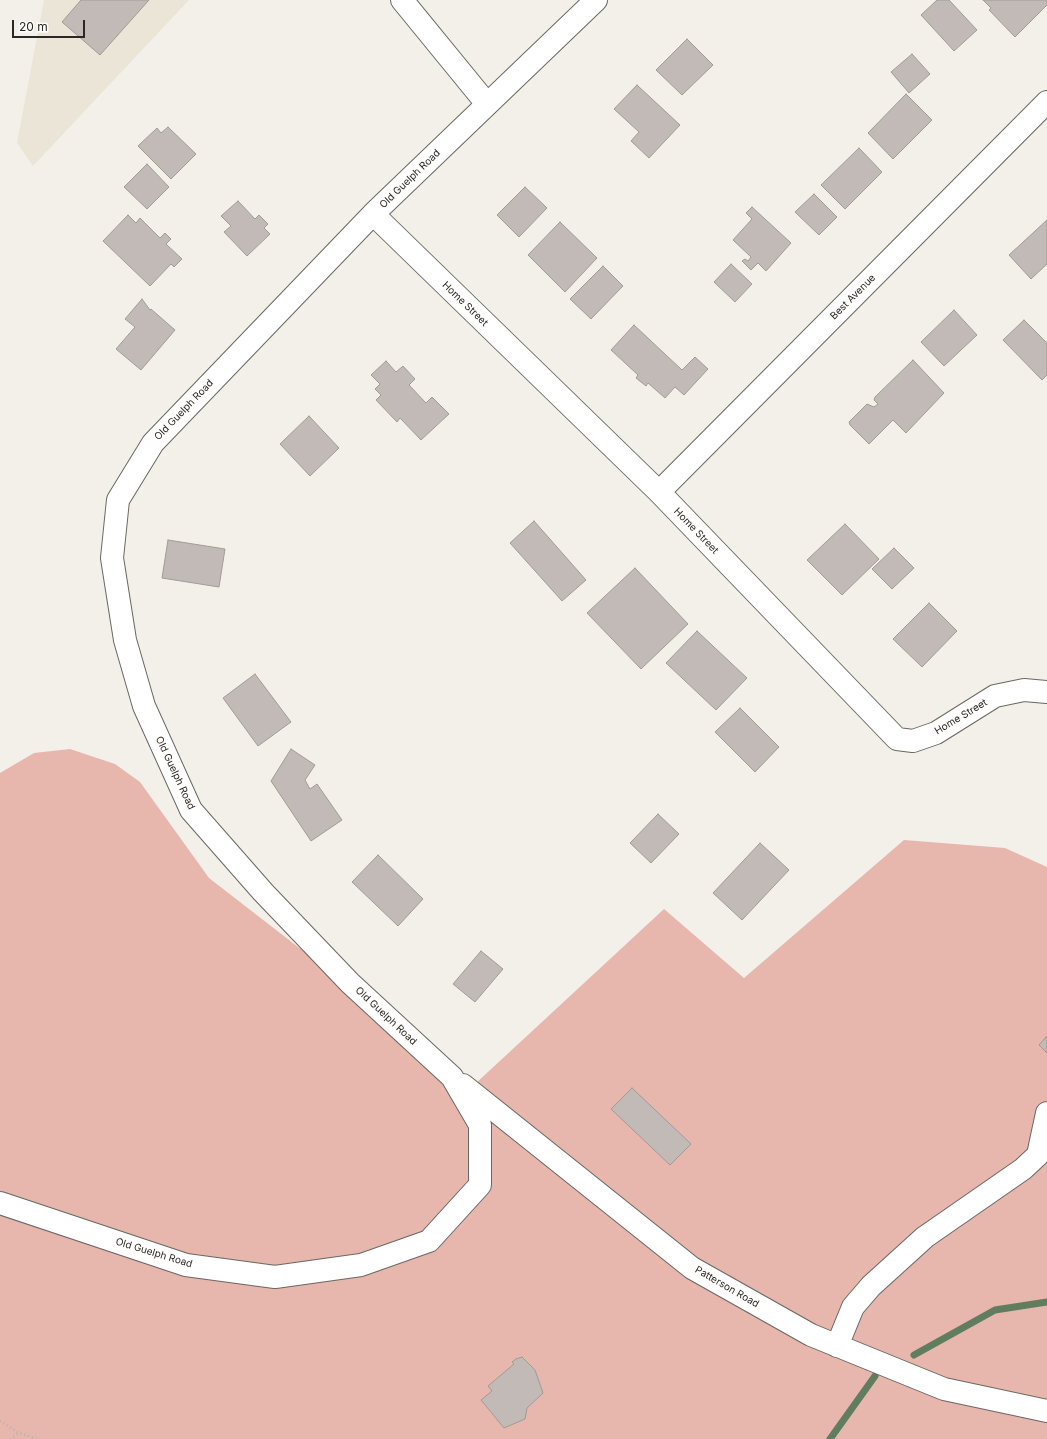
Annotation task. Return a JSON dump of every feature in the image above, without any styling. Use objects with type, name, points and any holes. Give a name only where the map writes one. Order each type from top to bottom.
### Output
[{"type":"street","points":[[402,0],[487,104]]},
{"type":"street","name":"Old Guelph Road","points":[[0,1203],[186,1265],[275,1277],[361,1264],[430,1241],[480,1185],[480,1125],[452,1077],[350,983],[264,892],[191,810],[144,706],[125,640],[112,558],[118,500],[152,442],[373,214],[596,0]]},
{"type":"street","name":"Best Avenue","points":[[659,492],[1047,102]]},
{"type":"street","name":"Home Street","points":[[373,214],[659,492],[898,739],[913,742],[936,733],[995,696],[1024,690],[1047,692]]},
{"type":"street","name":"Patterson Road","points":[[452,1077],[692,1268],[811,1335],[944,1389],[1047,1411]]},
{"type":"street","points":[[837,1346],[853,1307],[871,1286],[925,1237],[1023,1169],[1038,1155],[1047,1113]]},
{"type":"path","points":[[0,1421],[19,1433],[38,1439]]},
{"type":"path","points":[[10,1439],[19,1433]]},
{"type":"shaded area","points":[[44,0],[189,0],[33,166],[17,143]]},
{"type":"shaded area","points":[[70,749],[115,764],[140,782],[209,878],[475,1084],[664,909],[744,978],[904,840],[1005,848],[1047,867],[1047,1439],[0,1439],[0,773],[34,753]]},
{"type":"building","points":[[81,0],[149,0],[100,55],[62,22]]},
{"type":"building","points":[[937,0],[949,0],[977,30],[954,51],[921,15]]},
{"type":"building","points":[[983,0],[1047,0],[1047,5],[1015,37],[989,10],[991,8]]},
{"type":"building","points":[[687,39],[713,65],[682,95],[656,70]]},
{"type":"building","points":[[912,54],[930,74],[909,93],[891,72]]},
{"type":"building","points":[[637,85],[680,125],[649,158],[631,141],[639,132],[614,109]]},
{"type":"building","points":[[906,94],[932,120],[893,159],[868,133]]},
{"type":"building","points":[[168,127],[196,154],[171,179],[138,146],[157,128],[161,133]]},
{"type":"building","points":[[859,148],[882,172],[845,209],[821,185]]},
{"type":"building","points":[[147,164],[169,187],[147,209],[124,187]]},
{"type":"building","points":[[525,187],[547,208],[519,237],[497,215]]},
{"type":"building","points":[[814,194],[837,217],[819,235],[795,212]]},
{"type":"building","points":[[238,201],[255,219],[259,215],[268,224],[264,228],[270,234],[247,256],[224,232],[231,226],[221,216]]},
{"type":"building","points":[[752,207],[791,243],[766,271],[758,263],[751,270],[742,261],[745,259],[748,261],[751,257],[733,240],[752,219],[746,213]]},
{"type":"building","points":[[128,215],[136,223],[140,218],[160,238],[165,233],[171,239],[166,244],[182,259],[174,267],[171,264],[150,286],[103,241]]},
{"type":"building","points":[[1047,220],[1047,264],[1031,279],[1009,255]]},
{"type":"building","points":[[560,222],[597,258],[565,292],[528,255]]},
{"type":"building","points":[[731,264],[752,284],[735,302],[714,282]]},
{"type":"building","points":[[603,266],[623,286],[591,319],[570,299]]},
{"type":"building","points":[[142,299],[150,310],[151,309],[175,330],[141,370],[116,349],[135,327],[125,319]]},
{"type":"building","points":[[954,310],[977,335],[944,366],[921,342]]},
{"type":"building","points":[[1024,320],[1047,343],[1047,375],[1042,380],[1003,340]]},
{"type":"building","points":[[634,325],[682,370],[695,357],[708,369],[684,395],[675,387],[665,398],[648,383],[646,386],[636,378],[638,375],[611,350]]},
{"type":"building","points":[[913,360],[944,393],[906,433],[893,420],[869,444],[850,425],[849,422],[867,404],[874,407],[878,404],[874,400],[875,397]]},
{"type":"building","points":[[386,361],[396,372],[403,366],[415,379],[409,385],[426,403],[432,397],[449,414],[421,440],[400,418],[397,422],[376,400],[381,395],[375,389],[380,384],[371,375]]},
{"type":"building","points":[[309,416],[339,448],[310,476],[280,444]]},
{"type":"building","points":[[534,521],[586,580],[562,601],[510,543]]},
{"type":"building","points":[[845,524],[879,559],[842,595],[807,560]]},
{"type":"building","points":[[168,540],[225,549],[219,587],[162,578]]},
{"type":"building","points":[[894,548],[914,568],[892,589],[872,569]]},
{"type":"building","points":[[635,568],[688,624],[641,669],[587,613]]},
{"type":"building","points":[[929,603],[957,631],[922,667],[893,639]]},
{"type":"building","points":[[697,631],[747,678],[716,710],[666,663]]},
{"type":"building","points":[[255,674],[291,722],[258,746],[223,698]]},
{"type":"building","points":[[740,708],[779,747],[755,772],[715,732]]},
{"type":"building","points":[[291,749],[315,765],[305,780],[310,789],[317,784],[342,820],[311,841],[271,781]]},
{"type":"building","points":[[658,814],[679,834],[651,863],[630,843]]},
{"type":"building","points":[[760,843],[789,870],[742,920],[713,893]]},
{"type":"building","points":[[378,855],[423,899],[398,926],[352,882]]},
{"type":"building","points":[[481,951],[503,969],[475,1002],[453,984]]},
{"type":"building","points":[[1047,1036],[1047,1053],[1039,1045]]},
{"type":"building","points":[[632,1088],[691,1144],[670,1165],[611,1109]]},
{"type":"building","points":[[522,1357],[535,1370],[543,1393],[527,1408],[525,1419],[504,1428],[481,1400],[492,1391],[488,1386],[514,1364],[512,1362]]},
{"type":"waterway","points":[[914,1355],[995,1310],[1047,1302]]},
{"type":"waterway","points":[[830,1439],[875,1376]]}]
